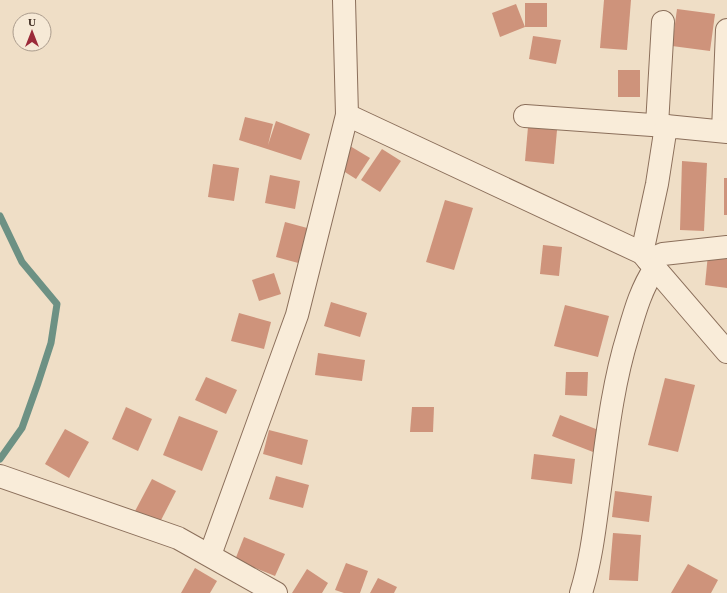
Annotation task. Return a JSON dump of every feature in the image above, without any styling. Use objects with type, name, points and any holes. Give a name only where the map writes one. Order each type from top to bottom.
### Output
[{"type":"street","points":[[210,555],[297,315],[347,115],[344,0]]},
{"type":"street","points":[[580,593],[586,575],[592,542],[610,414],[623,350],[644,284],[649,260],[662,126],[663,22]]},
{"type":"street","points":[[525,116],[725,131],[727,30]]},
{"type":"street","points":[[347,115],[649,260],[727,352]]},
{"type":"street","points":[[649,260],[663,254],[727,247]]},
{"type":"street","points":[[0,476],[178,538],[276,593]]},
{"type":"building","points":[[604,0],[631,0],[627,50],[600,48]]},
{"type":"building","points":[[525,3],[547,3],[547,27],[525,27]]},
{"type":"building","points":[[516,4],[525,27],[500,37],[492,13]]},
{"type":"building","points":[[677,9],[715,14],[710,51],[672,46]]},
{"type":"building","points":[[533,36],[561,40],[556,64],[529,59]]},
{"type":"building","points":[[618,70],[640,70],[640,97],[618,97]]},
{"type":"building","points":[[245,117],[273,124],[268,145],[276,121],[310,134],[301,160],[239,140]]},
{"type":"building","points":[[528,127],[557,130],[554,164],[525,161]]},
{"type":"building","points":[[350,146],[370,158],[356,179],[337,167]]},
{"type":"building","points":[[382,149],[401,161],[380,192],[361,180]]},
{"type":"building","points":[[682,161],[707,163],[704,231],[680,230]]},
{"type":"building","points":[[213,164],[239,168],[234,201],[208,197]]},
{"type":"building","points":[[270,175],[300,181],[295,209],[265,203]]},
{"type":"building","points":[[724,178],[727,178],[727,215],[724,215]]},
{"type":"building","points":[[445,200],[473,208],[454,270],[426,262]]},
{"type":"building","points":[[285,222],[311,229],[302,264],[276,257]]},
{"type":"building","points":[[543,245],[562,247],[559,276],[540,274]]},
{"type":"building","points":[[708,254],[727,256],[727,288],[705,285]]},
{"type":"building","points":[[274,273],[281,294],[259,301],[252,280]]},
{"type":"building","points":[[331,302],[367,313],[360,337],[324,326]]},
{"type":"building","points":[[565,305],[609,316],[598,357],[554,346]]},
{"type":"building","points":[[239,313],[271,322],[264,349],[231,341]]},
{"type":"building","points":[[318,353],[365,360],[362,381],[315,375]]},
{"type":"building","points":[[566,372],[588,372],[587,396],[565,395]]},
{"type":"building","points":[[206,377],[237,390],[226,414],[195,400]]},
{"type":"building","points":[[665,378],[695,385],[678,452],[648,445]]},
{"type":"building","points":[[126,407],[152,419],[138,451],[112,439]]},
{"type":"building","points":[[412,407],[434,407],[433,432],[410,432]]},
{"type":"building","points":[[560,415],[601,431],[593,452],[552,436]]},
{"type":"building","points":[[179,416],[218,431],[202,471],[163,455]]},
{"type":"building","points":[[65,429],[89,442],[69,478],[45,464]]},
{"type":"building","points":[[269,430],[308,440],[302,465],[263,454]]},
{"type":"building","points":[[534,454],[575,459],[572,484],[531,479]]},
{"type":"building","points":[[276,476],[309,485],[303,508],[269,499]]},
{"type":"building","points":[[152,479],[176,491],[158,526],[134,513]]},
{"type":"building","points":[[615,491],[652,496],[649,522],[612,517]]},
{"type":"building","points":[[613,533],[641,535],[638,581],[609,580]]},
{"type":"building","points":[[244,537],[285,554],[275,576],[235,560]]},
{"type":"building","points":[[346,563],[368,571],[360,593],[344,593],[335,590]]},
{"type":"building","points":[[688,564],[718,580],[711,593],[671,593]]},
{"type":"building","points":[[195,568],[217,581],[210,593],[181,593]]},
{"type":"building","points":[[307,569],[328,583],[322,593],[292,593]]},
{"type":"building","points":[[378,578],[397,587],[394,593],[370,593]]},
{"type":"waterway","points":[[0,216],[22,262],[57,304],[51,343],[22,428],[0,459]]}]
